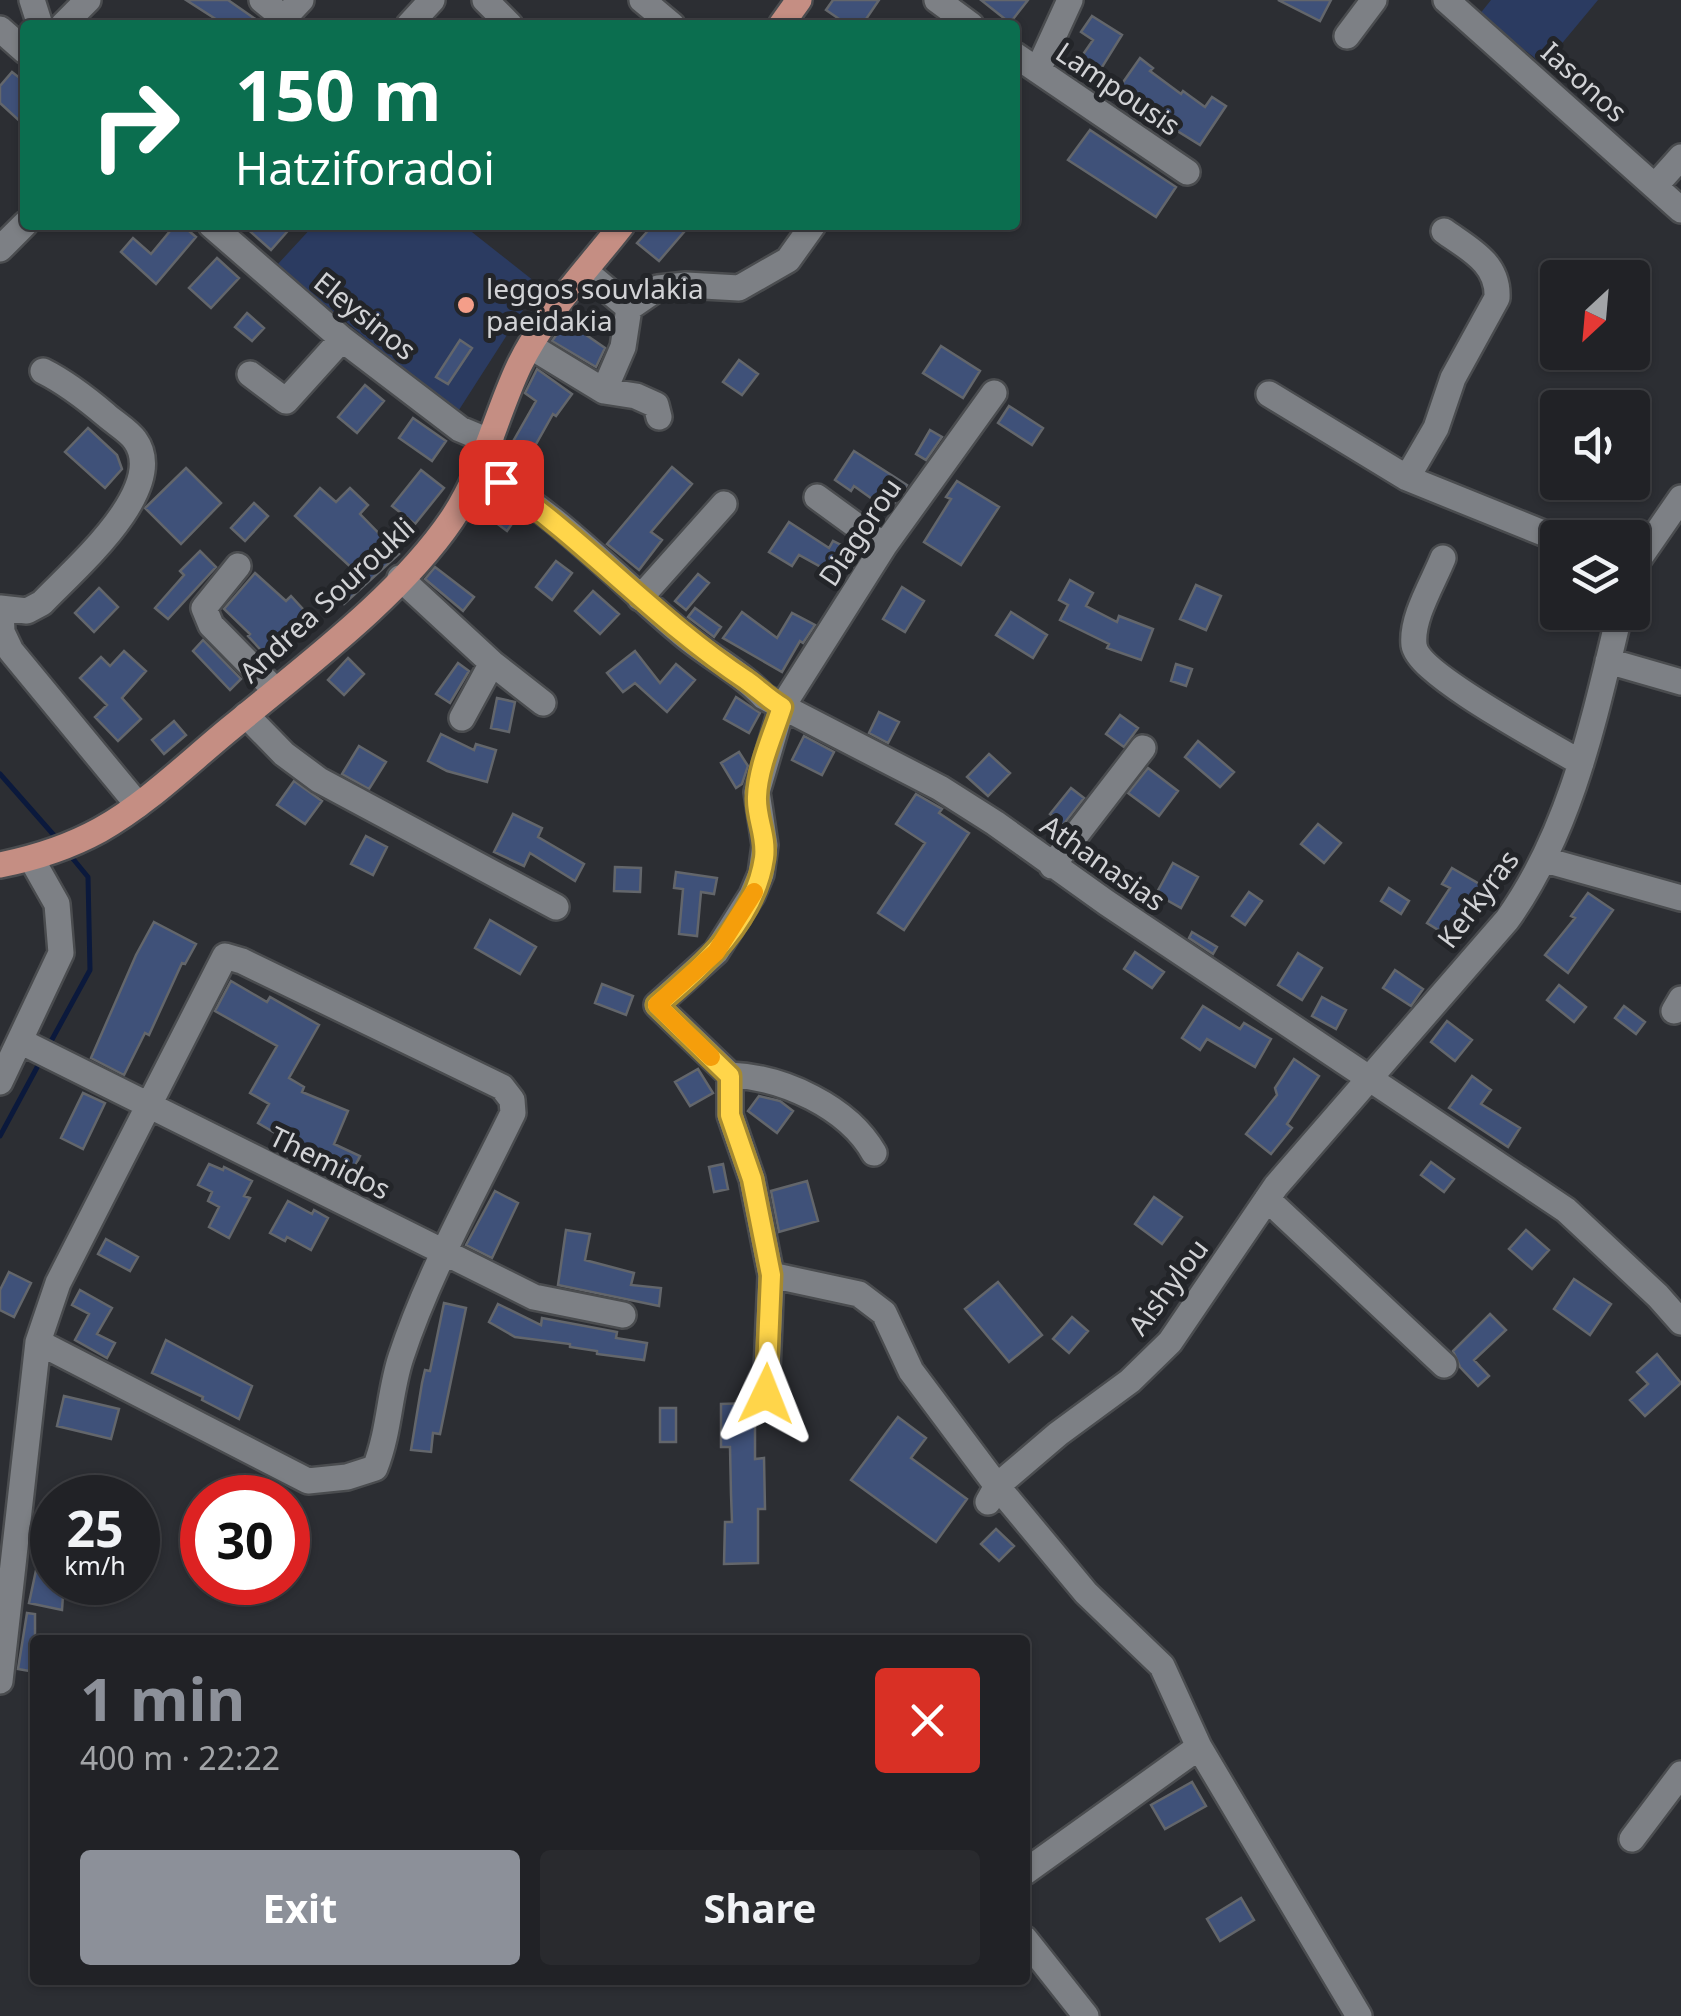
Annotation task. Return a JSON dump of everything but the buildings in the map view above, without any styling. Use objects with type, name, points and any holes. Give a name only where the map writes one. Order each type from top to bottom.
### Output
[{"type":"main road","name":"Andrea Souroukli","points":[[0,865],[78,842],[138,805],[400,578],[442,533],[480,472],[530,346],[618,230]]},
{"type":"street","points":[[67,20],[88,0]]},
{"type":"street","points":[[262,0],[284,18],[302,0]]},
{"type":"street","points":[[414,20],[432,0]]},
{"type":"street","points":[[485,0],[505,20]]},
{"type":"street","points":[[642,0],[666,20]]},
{"type":"street","points":[[937,0],[965,20]]},
{"type":"street","points":[[1038,70],[1070,0]]},
{"type":"street","points":[[1346,36],[1374,0]]},
{"type":"street","name":"Iasonos","points":[[1446,0],[1681,210]]},
{"type":"street","points":[[0,30],[20,47]]},
{"type":"street","name":"Lampousis","points":[[1020,58],[1187,172]]},
{"type":"street","points":[[1655,186],[1681,157]]},
{"type":"street","points":[[1,246],[20,229]]},
{"type":"street","name":"Eleysinos","points":[[221,230],[342,338],[460,429],[491,438]]},
{"type":"street","points":[[604,391],[622,347],[629,308],[658,288],[739,288],[788,260],[809,230]]},
{"type":"street","points":[[1407,478],[1436,428],[1458,368],[1497,298],[1492,270],[1444,232]]},
{"type":"street","points":[[586,272],[629,308]]},
{"type":"street","points":[[250,374],[286,401],[342,338]]},
{"type":"street","points":[[530,346],[604,391],[636,396],[656,405],[659,417]]},
{"type":"street","points":[[44,371],[72,386],[135,440],[142,456],[142,471],[128,511],[42,603],[27,611],[0,609],[2,632],[11,651],[138,805]]},
{"type":"street","name":"Diagorou","points":[[730,1076],[657,1005],[716,952],[752,896],[761,874],[765,845],[757,792],[782,707],[884,546],[994,394]]},
{"type":"street","points":[[1269,394],[1407,478],[1540,532]]},
{"type":"street","name":"Athanasias","points":[[480,472],[534,506],[698,646],[751,683],[764,698],[940,788],[1566,1210],[1681,1322]]},
{"type":"street","points":[[816,497],[884,546]]},
{"type":"street","points":[[1650,543],[1681,498]]},
{"type":"street","points":[[640,598],[724,504]]},
{"type":"street","points":[[1443,558],[1416,626],[1416,654],[1440,679],[1581,763]]},
{"type":"street","points":[[238,566],[204,608],[212,625],[275,690]]},
{"type":"street","points":[[400,578],[543,704]]},
{"type":"street","name":"Kerkyras","points":[[1368,1079],[1507,920],[1545,860],[1581,763],[1616,630]]},
{"type":"street","points":[[1608,660],[1681,682]]},
{"type":"street","points":[[462,718],[492,663]]},
{"type":"street","points":[[246,715],[284,754],[318,780],[556,907]]},
{"type":"street","points":[[1052,866],[1144,748]]},
{"type":"street","points":[[0,1082],[26,1044],[57,967],[62,938],[57,904],[41,855]]},
{"type":"street","points":[[1545,860],[1681,898]]},
{"type":"street","points":[[0,1681],[38,1342],[58,1283],[226,956],[424,1048],[502,1088],[512,1100],[513,1113],[444,1252],[400,1360],[386,1440],[375,1468],[347,1477],[308,1481],[38,1342]]},
{"type":"street","name":"Themidos","points":[[26,1044],[534,1297],[623,1315]]},
{"type":"street","points":[[766,1394],[771,1275],[752,1179],[730,1115],[730,1076],[760,1080],[826,1106],[856,1126],[874,1153]]},
{"type":"street","name":"Aishylou","points":[[992,1494],[1058,1434],[1130,1381],[1170,1342],[1267,1199],[1368,1079]]},
{"type":"street","points":[[1267,1199],[1444,1365]]},
{"type":"street","points":[[771,1275],[859,1294],[874,1302],[892,1326],[911,1371],[992,1494],[1162,1666],[1199,1748],[1359,2016]]},
{"type":"street","points":[[1030,1868],[1199,1748]]},
{"type":"street","points":[[1632,1839],[1681,1774]]},
{"type":"street","points":[[1030,1945],[1086,2016]]},
{"type":"shaded area","points":[[1491,0],[1598,0],[1544,65],[1479,15]]},
{"type":"shaded area","points":[[309,230],[469,230],[539,285],[457,413],[277,265]]},
{"type":"waterway","points":[[0,774],[59,841]]},
{"type":"waterway","points":[[49,1045],[90,970],[88,877],[69,854]]},
{"type":"waterway","points":[[0,1136],[41,1060]]},
{"type":"slow traffic","points":[[711,1057],[657,1005],[716,952],[754,892]]},
{"type":"place","name":"leggos souvlakia paeidakia","points":[[466,305]]},
{"type":"route","points":[[501,482],[681,634],[751,683],[764,698],[782,707],[757,792],[765,845],[761,874],[752,896],[716,952],[657,1005],[730,1076],[730,1115],[757,1198],[771,1275],[766,1394]]}]
